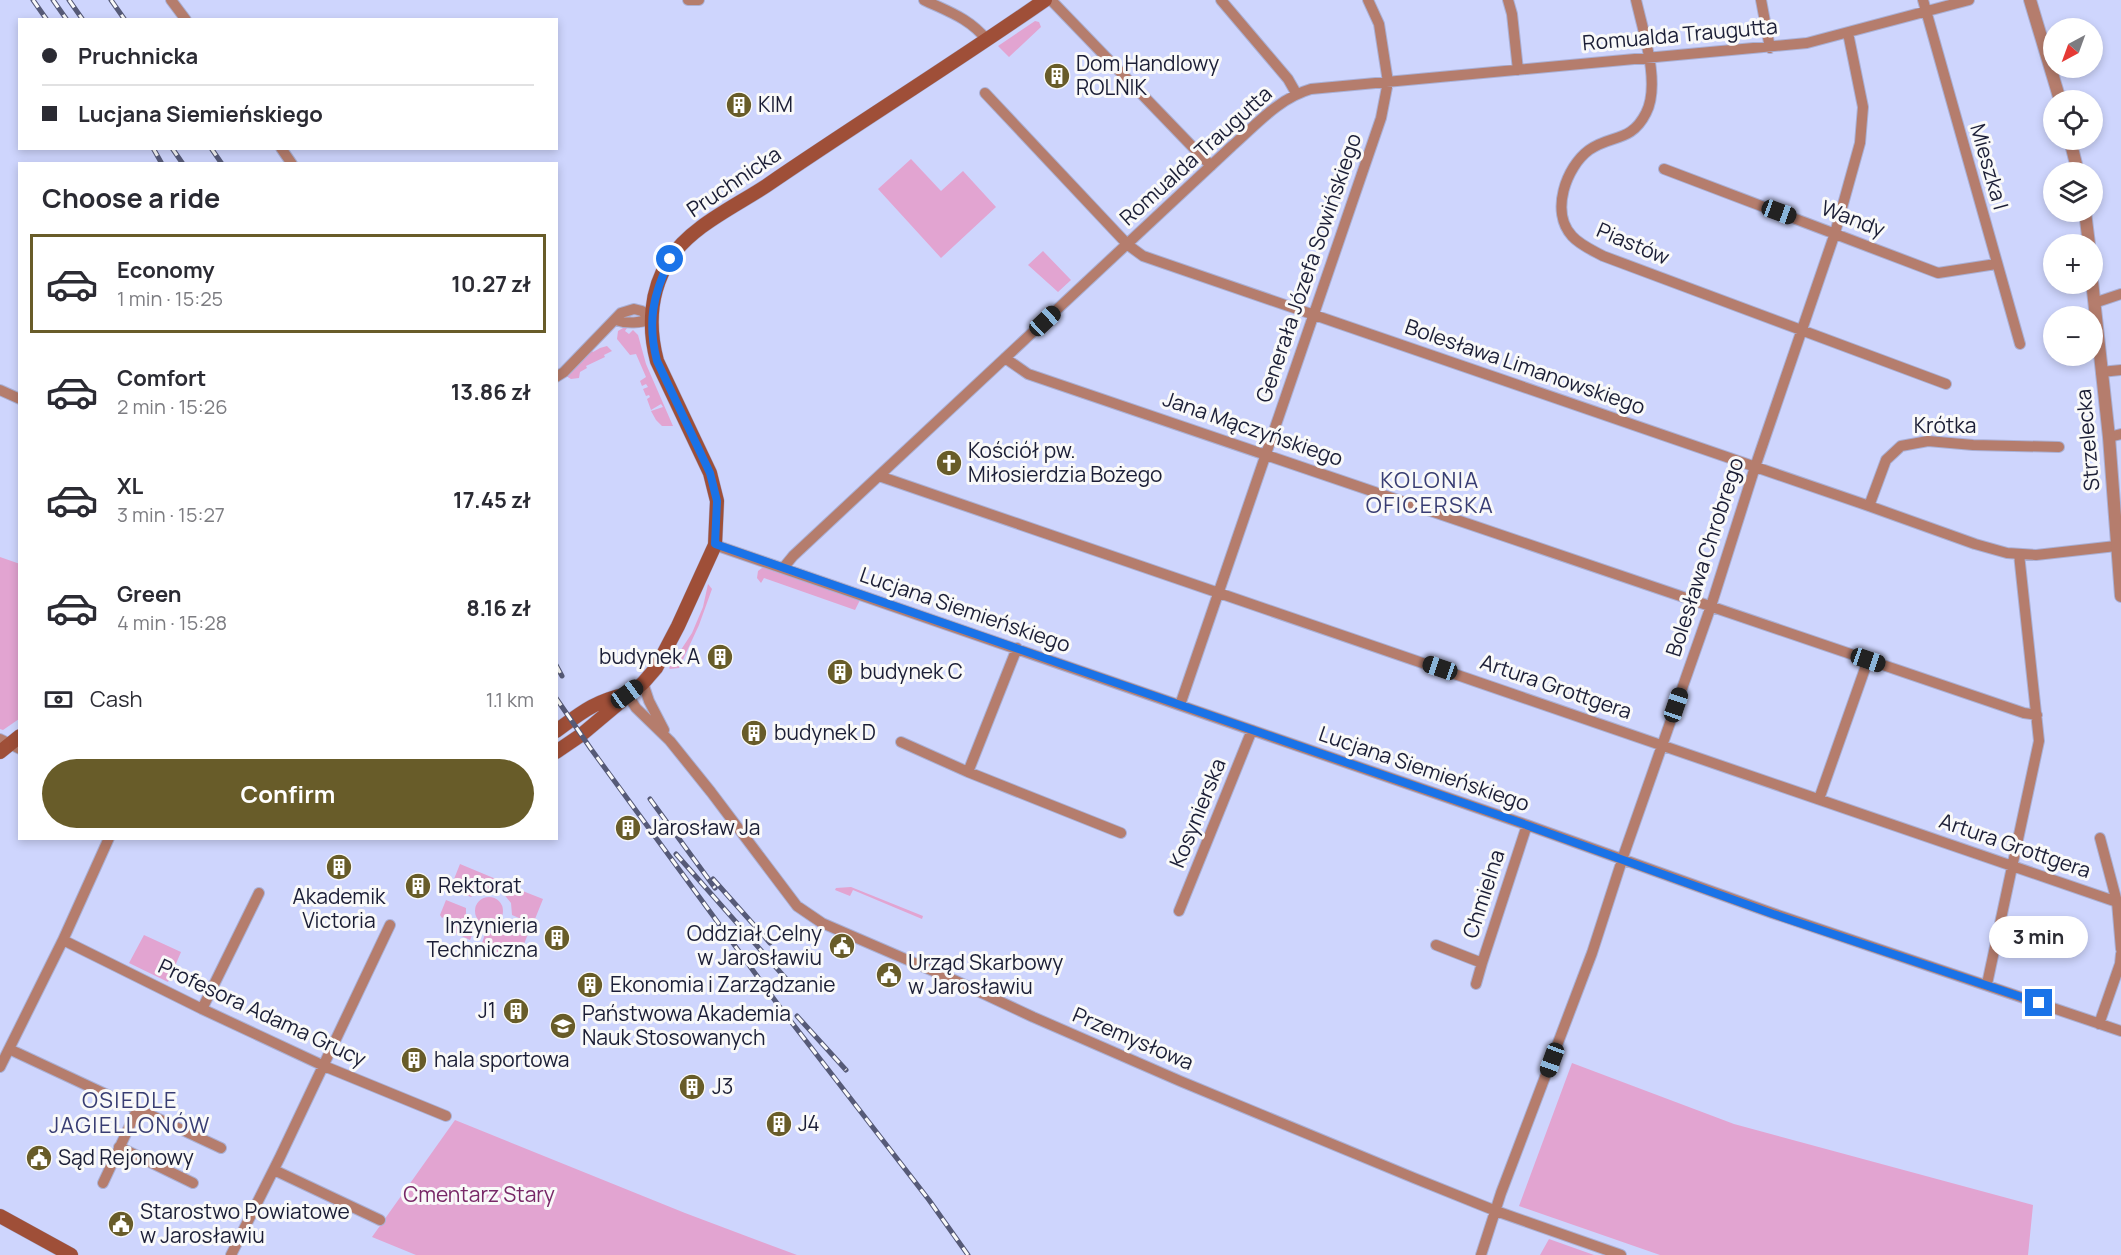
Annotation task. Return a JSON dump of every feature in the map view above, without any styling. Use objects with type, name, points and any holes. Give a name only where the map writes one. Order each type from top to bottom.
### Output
[{"type":"main road","name":"Pruchnicka","points":[[558,751],[581,735],[627,694],[643,683],[657,668],[715,544],[717,501],[710,473],[657,361],[653,346],[651,319],[658,284],[670,259],[698,231],[1045,0]]},
{"type":"main road","name":"Pruchnicka","points":[[558,730],[589,707],[606,699],[627,694]]},
{"type":"main road","points":[[0,1216],[71,1255]]},
{"type":"main road","points":[[0,1222],[55,1246]]},
{"type":"street","points":[[171,0],[184,18]]},
{"type":"street","points":[[688,0],[699,0]]},
{"type":"street","points":[[924,0],[964,18],[975,26],[987,40]]},
{"type":"street","points":[[1051,0],[1211,166]]},
{"type":"street","points":[[1221,0],[1288,80],[1296,93]]},
{"type":"street","name":"Generała Józefa Sowińskiego","points":[[1180,705],[1381,118],[1388,82],[1379,24],[1368,0]]},
{"type":"street","points":[[1508,0],[1512,14],[1518,70]]},
{"type":"street","name":"Piastów","points":[[1636,0],[1648,57],[1651,98],[1646,113],[1635,129],[1623,137],[1591,149],[1579,159],[1568,177],[1562,196],[1561,214],[1570,234],[1584,246],[1603,256],[1946,384]]},
{"type":"street","points":[[1761,0],[1770,48]]},
{"type":"street","name":"Mieszka I","points":[[1923,0],[2020,344]]},
{"type":"street","name":"Romualda Traugutta","points":[[784,567],[793,556],[1211,166],[1278,105],[1296,93],[1311,89],[1807,43],[1969,0]]},
{"type":"street","points":[[2030,0],[2057,90]]},
{"type":"street","name":"Bolesława Chrobrego","points":[[1481,1255],[1593,953],[1835,233],[1860,143],[1863,107],[1848,33]]},
{"type":"street","name":"Bolesława Limanowskiego","points":[[984,93],[1128,245],[1143,256],[1975,544],[2007,553],[2037,555],[2116,546]]},
{"type":"street","name":"Wandy","points":[[1665,169],[1938,273],[1996,264]]},
{"type":"street","name":"Strzelecka","points":[[2093,294],[2101,372],[2115,436],[2118,527],[2116,546],[2121,596]]},
{"type":"street","points":[[2094,303],[2121,294]]},
{"type":"street","points":[[558,375],[564,372],[621,313],[634,309],[642,311],[651,319]]},
{"type":"street","name":"Jana Mączyńskiego","points":[[1005,358],[1028,374],[2024,714],[2037,714]]},
{"type":"street","points":[[2101,372],[2121,370]]},
{"type":"street","points":[[0,390],[18,398]]},
{"type":"street","name":"Krótka","points":[[1869,506],[1886,460],[1901,446],[1928,441],[1973,445],[2059,447]]},
{"type":"street","name":"Artura Grottgera","points":[[879,476],[1219,591],[2116,902]]},
{"type":"street","name":"Lucjana Siemieńskiego","points":[[715,544],[1527,825],[1623,861],[1882,951],[1987,984],[2121,1031]]},
{"type":"street","points":[[1987,984],[2039,741],[2019,554]]},
{"type":"street","points":[[968,772],[1017,648]]},
{"type":"street","points":[[1819,799],[1868,660]]},
{"type":"street","points":[[643,683],[649,701],[670,741]]},
{"type":"street","points":[[627,694],[636,708],[670,741]]},
{"type":"street","name":"Kosynierska","points":[[1179,911],[1252,730]]},
{"type":"street","name":"Przemysłowa","points":[[670,741],[797,906],[822,923],[1180,1081],[1496,1210],[1621,1255]]},
{"type":"street","points":[[901,742],[968,772],[1121,833]]},
{"type":"street","name":"Chmielna","points":[[1436,945],[1482,963],[1527,825]]},
{"type":"street","name":"Artura Grottgera","points":[[2099,1024],[2120,964],[2121,951],[2116,902],[2100,838]]},
{"type":"street","points":[[0,1067],[63,940],[108,840]]},
{"type":"street","points":[[202,1009],[259,893]]},
{"type":"street","points":[[231,1255],[274,1170],[390,925]]},
{"type":"street","name":"Profesora Adama Grucy","points":[[63,940],[324,1066],[446,1116]]},
{"type":"street","points":[[1476,984],[1482,963]]},
{"type":"street","points":[[9,1049],[221,1149]]},
{"type":"street","points":[[103,1183],[136,1110]]},
{"type":"street","points":[[119,1147],[193,1183]]},
{"type":"street","points":[[274,1170],[380,1220]]},
{"type":"green space","points":[[1035,21],[1039,22],[1041,27],[1009,57],[998,46]]},
{"type":"green space","points":[[911,159],[941,191],[963,171],[996,207],[941,258],[878,189]]},
{"type":"green space","points":[[1043,251],[1071,280],[1058,292],[1028,265]]},
{"type":"green space","points":[[627,328],[625,331],[629,334],[633,330],[638,335],[646,364],[673,426],[662,426],[651,411],[663,407],[661,404],[651,410],[647,399],[650,397],[646,396],[643,389],[648,387],[646,384],[642,386],[640,381],[646,377],[636,354],[630,355],[617,339],[618,331]]},
{"type":"green space","points":[[607,346],[612,351],[586,366],[587,368],[580,372],[579,378],[571,379],[566,376],[591,350],[593,352]]},
{"type":"green space","points":[[0,557],[18,563],[18,720],[3,730],[0,729]]},
{"type":"green space","points":[[762,568],[860,600],[855,610],[764,578],[761,583],[757,578],[758,571]]},
{"type":"green space","points":[[708,584],[712,589],[699,625],[679,668],[670,669],[692,633],[703,607]]},
{"type":"green space","points":[[460,864],[496,879],[492,889],[478,891],[471,897],[450,889]]},
{"type":"green space","points":[[505,884],[543,899],[533,924],[512,915],[511,903],[502,892]]},
{"type":"green space","points":[[851,887],[923,916],[922,919],[853,890],[850,896],[835,890]]},
{"type":"green space","points":[[489,897],[499,901],[503,911],[499,921],[489,925],[479,921],[475,911],[479,901]]},
{"type":"green space","points":[[446,900],[466,908],[466,918],[474,930],[470,940],[449,930],[454,925],[440,915]]},
{"type":"green space","points":[[507,925],[528,934],[522,949],[517,951],[511,947],[505,947],[504,955],[481,946],[485,934],[496,933]]},
{"type":"green space","points":[[144,935],[181,952],[168,982],[129,963]]},
{"type":"green space","points":[[1572,1063],[1734,1124],[2033,1205],[2028,1255],[1660,1255],[1519,1206]]},
{"type":"green space","name":"Cmentarz Stary","points":[[455,1120],[685,1213],[797,1255],[416,1255],[372,1237]]},
{"type":"green space","points":[[1549,1239],[1594,1255],[1540,1255]]},
{"type":"railway","points":[[33,0],[46,18]]},
{"type":"railway","points":[[53,0],[66,18]]},
{"type":"railway","points":[[69,0],[82,18]]},
{"type":"railway","points":[[111,0],[124,18]]},
{"type":"railway","points":[[154,150],[161,162]]},
{"type":"railway","points":[[173,150],[182,162]]},
{"type":"railway","points":[[212,150],[221,162]]},
{"type":"railway","points":[[558,669],[562,676]]},
{"type":"railway","points":[[558,701],[779,1006],[929,1200],[968,1255]]},
{"type":"railway","points":[[650,799],[715,888]]},
{"type":"railway","points":[[676,854],[788,981]]},
{"type":"railway","points":[[713,879],[770,943]]},
{"type":"railway","points":[[797,1016],[846,1070]]},
{"type":"place","name":"Dom Handlowy ROLNIK","points":[[1057,76]]},
{"type":"place","name":"KIM","points":[[739,105]]},
{"type":"place","name":"Kościół pw. Miłosierdzia Bożego","points":[[949,463]]},
{"type":"place","name":"budynek A","points":[[720,657]]},
{"type":"place","name":"budynek C","points":[[840,672]]},
{"type":"place","name":"budynek D","points":[[754,733]]},
{"type":"place","name":"Jarosław Ja","points":[[628,828]]},
{"type":"place","name":"Akademik Victoria","points":[[339,867]]},
{"type":"place","name":"Rektorat","points":[[418,886]]},
{"type":"place","name":"Inżynieria Techniczna","points":[[557,938]]},
{"type":"place","name":"Oddział Celny w Jarosławiu","points":[[842,946]]},
{"type":"place","name":"Urząd Skarbowy w Jarosławiu","points":[[889,975]]},
{"type":"place","name":"Ekonomia i Zarządzanie","points":[[590,985]]},
{"type":"place","name":"J1","points":[[516,1011]]},
{"type":"place","name":"Państwowa Akademia Nauk Stosowanych","points":[[563,1026]]},
{"type":"place","name":"hala sportowa","points":[[414,1060]]},
{"type":"place","name":"J3","points":[[692,1087]]},
{"type":"place","name":"J4","points":[[779,1124]]},
{"type":"place","name":"Sąd Rejonowy","points":[[39,1158]]},
{"type":"place","name":"Starostwo Powiatowe w Jarosławiu","points":[[121,1224]]},
{"type":"district","name":"KOLONIA OFICERSKA","points":[[1430,492]]},
{"type":"district","name":"OSIEDLE JAGIELLONÓW","points":[[130,1112]]},
{"type":"route","points":[[670,259],[655,294],[651,319],[653,346],[657,361],[710,473],[717,501],[715,544],[1507,818],[1773,914],[2039,1003]]}]
